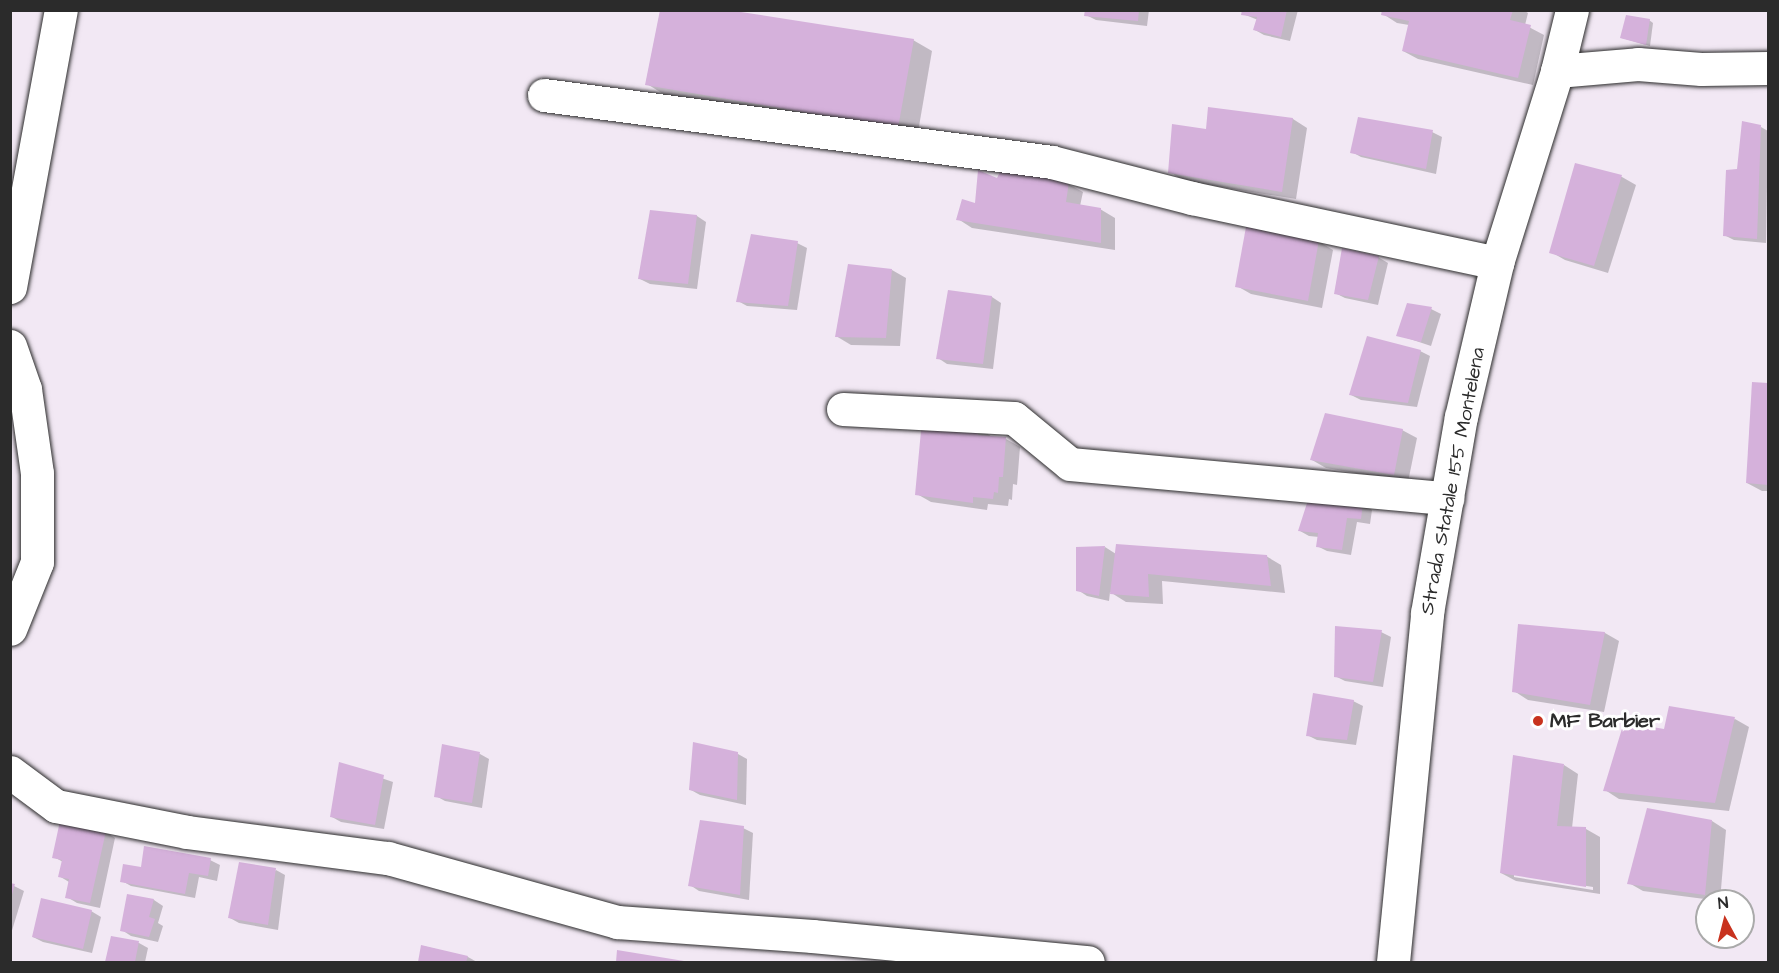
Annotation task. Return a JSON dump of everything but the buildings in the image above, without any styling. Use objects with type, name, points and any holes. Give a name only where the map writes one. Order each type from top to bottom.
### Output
[{"type":"street","points":[[10,287],[61,10]]},
{"type":"street","name":"Strada Statale 155 Montelena","points":[[1393,963],[1427,613],[1461,417],[1497,263],[1557,71],[1572,10]]},
{"type":"street","points":[[1557,71],[1638,64],[1701,69],[1768,68]]},
{"type":"street","points":[[544,95],[1052,162],[1192,198],[1497,263]]},
{"type":"street","points":[[10,346],[25,389],[37,473],[37,562],[10,628]]},
{"type":"street","points":[[843,410],[1014,418],[1070,464],[1447,498]]},
{"type":"street","points":[[12,776],[56,806],[187,832],[388,858],[617,922],[812,936],[1088,963]]},
{"type":"place","name":"MF Barbier","points":[[1538,721]]}]
